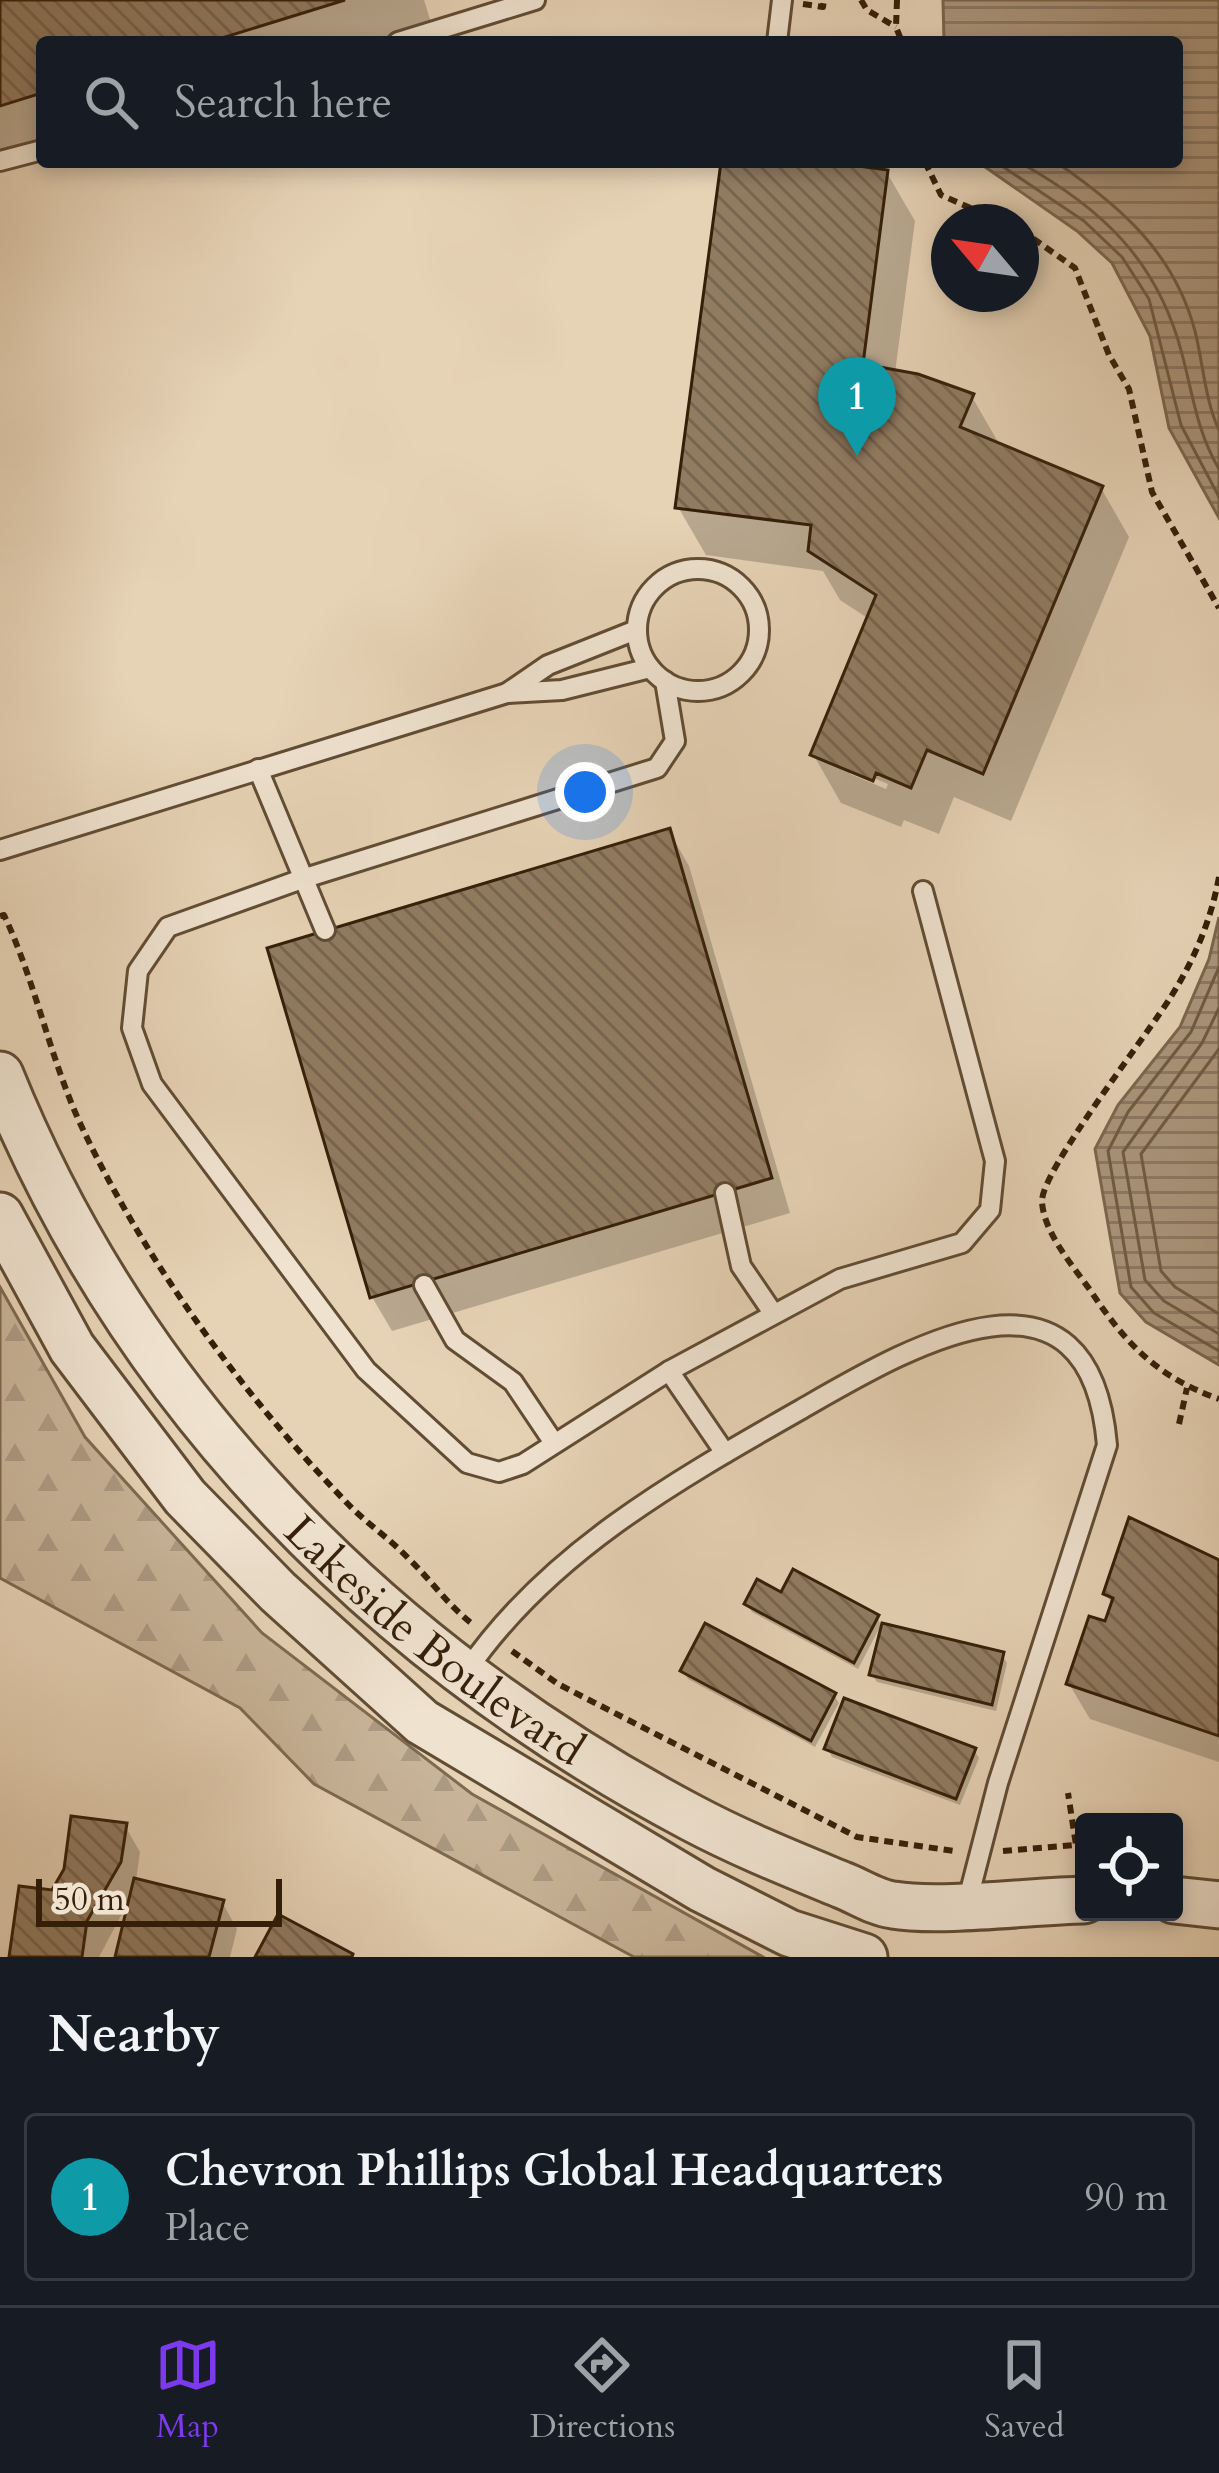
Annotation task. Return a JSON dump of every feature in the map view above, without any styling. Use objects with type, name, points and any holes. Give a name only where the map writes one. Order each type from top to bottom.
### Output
[{"type":"street","name":"Lakeside Boulevard","points":[[0,1075],[32,1154],[140,1340],[229,1457],[310,1544],[478,1655],[555,1738],[737,1842],[892,1905],[1075,1900]]},
{"type":"street","name":"Lakeside Boulevard","points":[[0,1216],[72,1348],[185,1497],[278,1592],[422,1722],[702,1889],[789,1933],[864,1957]]},
{"type":"street","points":[[422,1722],[478,1655]]},
{"type":"street","points":[[702,1889],[737,1842]]},
{"type":"street","points":[[1183,1901],[1219,1905]]},
{"type":"lane","points":[[418,36],[535,0]]},
{"type":"lane","points":[[778,36],[782,0]]},
{"type":"lane","points":[[0,161],[36,152]]},
{"type":"lane","points":[[0,850],[507,692],[562,690],[658,675],[704,690],[740,674],[758,638],[751,599],[721,573],[682,571],[649,593],[636,630],[658,675],[675,741],[657,767],[302,879],[168,928],[138,971],[132,1028],[152,1084],[366,1370],[467,1463],[499,1472],[669,1371],[840,1279],[962,1243],[989,1210],[995,1161],[923,891]]},
{"type":"lane","points":[[507,692],[548,665],[636,630]]},
{"type":"lane","points":[[258,770],[325,930]]},
{"type":"lane","points":[[725,1193],[741,1265],[772,1313]]},
{"type":"lane","points":[[424,1285],[454,1340],[513,1382],[554,1443]]},
{"type":"lane","points":[[478,1655],[636,1506],[865,1371],[963,1328],[1002,1325],[1046,1335],[1090,1373],[1104,1414],[1103,1469],[978,1851],[967,1903]]},
{"type":"lane","points":[[669,1371],[725,1453]]},
{"type":"path","points":[[861,0],[867,10],[896,27]]},
{"type":"path","points":[[897,0],[900,36]]},
{"type":"path","points":[[928,168],[940,195],[961,204]]},
{"type":"path","points":[[1039,243],[1075,268],[1109,356],[1129,389],[1152,492],[1219,608]]},
{"type":"path","points":[[1219,877],[1192,962],[1105,1098],[1057,1159],[1043,1184],[1042,1202],[1053,1233],[1105,1313],[1146,1363],[1187,1388],[1219,1400]]},
{"type":"path","points":[[0,916],[4,915],[22,952],[36,1007],[79,1120],[126,1208],[188,1303],[297,1449],[350,1507],[414,1563],[478,1655],[558,1684],[857,1837],[978,1851],[1076,1845],[1068,1793]]},
{"type":"path","points":[[1179,1424],[1187,1388]]},
{"type":"green space","points":[[0,1287],[85,1437],[262,1633],[472,1794],[763,1957],[634,1957],[314,1784],[240,1708],[0,1578]]},
{"type":"water","points":[[943,0],[1219,0],[1219,518],[1169,428],[1150,336],[1112,263],[1077,231],[987,168],[1183,168],[1183,36],[944,36]]},
{"type":"water","points":[[1219,917],[1219,1365],[1146,1322],[1120,1293],[1095,1149],[1118,1105],[1180,1027],[1209,959]]},
{"type":"building","points":[[0,0],[345,0],[228,36],[36,36],[36,95],[0,106]]},
{"type":"building","points":[[720,168],[888,170],[863,364],[918,374],[974,394],[960,427],[1103,486],[983,774],[927,750],[911,788],[876,773],[873,781],[810,755],[876,595],[808,551],[811,525],[675,508]]},
{"type":"building","points":[[670,828],[772,1178],[370,1298],[267,948]]},
{"type":"building","points":[[1129,1517],[1219,1560],[1219,1736],[1066,1684],[1089,1616],[1105,1621],[1113,1598],[1103,1594]]},
{"type":"building","points":[[793,1569],[879,1615],[854,1663],[744,1604],[757,1579],[781,1592]]},
{"type":"building","points":[[705,1623],[836,1693],[811,1741],[680,1671]]},
{"type":"building","points":[[882,1623],[1004,1652],[992,1705],[869,1675]]},
{"type":"building","points":[[844,1698],[976,1748],[956,1799],[824,1749]]},
{"type":"building","points":[[71,1816],[127,1823],[121,1862],[87,1921],[82,1957],[9,1957],[19,1886],[52,1890],[64,1869]]},
{"type":"building","points":[[134,1878],[224,1900],[209,1957],[115,1957]]},
{"type":"building","points":[[278,1914],[353,1954],[352,1957],[255,1957]]},
{"type":"place","name":"Chevron Phillips Global Headquarters","points":[[857,456]]}]
